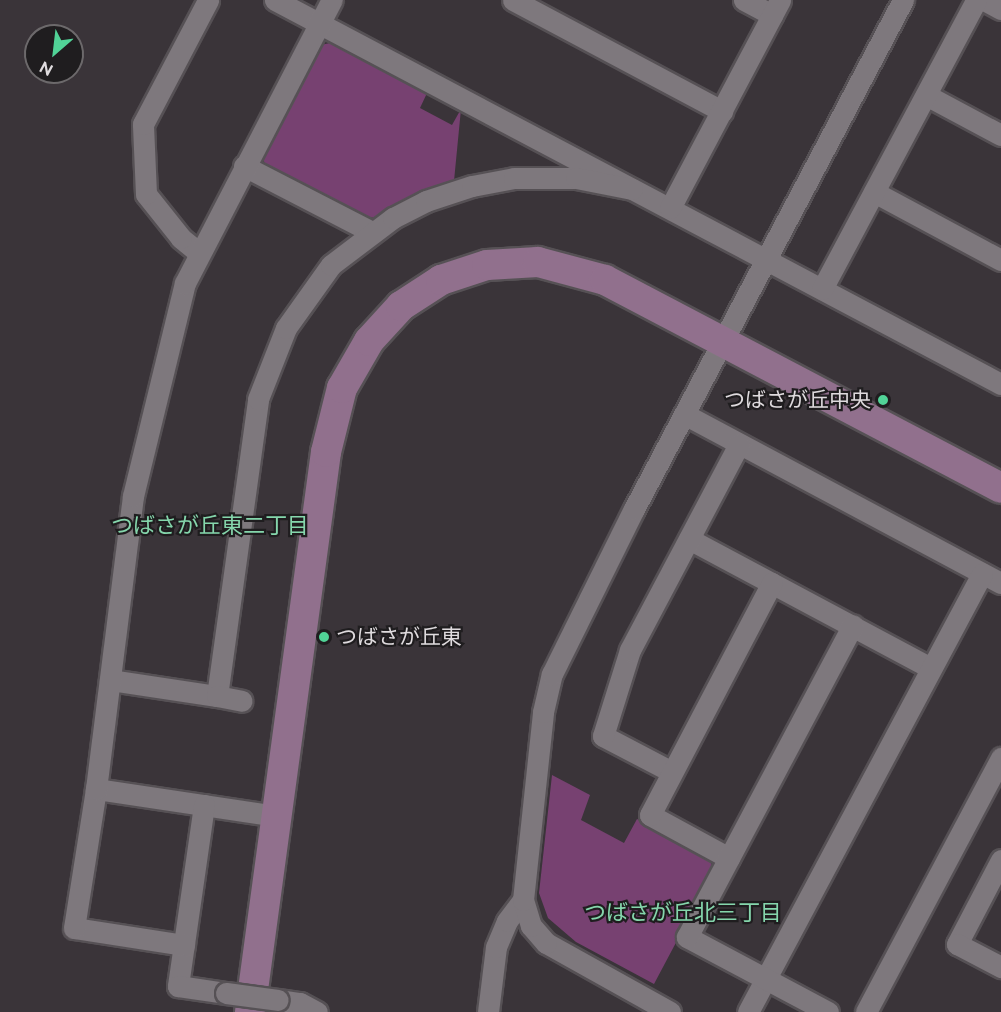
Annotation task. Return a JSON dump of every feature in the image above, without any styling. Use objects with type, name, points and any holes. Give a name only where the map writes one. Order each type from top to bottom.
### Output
[{"type":"street","points":[[198,252],[181,238],[146,194],[143,124],[208,0]]},
{"type":"street","points":[[275,0],[1001,384]]},
{"type":"street","points":[[184,945],[74,928],[96,789],[133,496],[185,283],[198,252],[332,0]]},
{"type":"street","points":[[513,0],[722,111]]},
{"type":"street","points":[[670,208],[776,7],[744,0]]},
{"type":"street","points":[[670,1012],[546,943],[531,926],[522,900],[543,712],[552,674],[684,414],[903,0]]},
{"type":"street","points":[[822,289],[976,0]]},
{"type":"street","points":[[984,0],[1001,9]]},
{"type":"street","points":[[926,95],[1001,135]]},
{"type":"street","points":[[244,166],[370,231]]},
{"type":"street","points":[[218,696],[261,390],[286,328],[309,292],[331,265],[370,231],[426,201],[472,186],[514,178],[576,178],[632,189]]},
{"type":"street","points":[[874,192],[1001,260]]},
{"type":"street","points":[[250,1012],[328,444],[342,388],[369,341],[401,306],[441,280],[487,265],[538,262],[605,280],[1001,488]]},
{"type":"street","points":[[684,414],[1001,583]]},
{"type":"street","points":[[672,772],[603,735],[630,650],[739,444]]},
{"type":"street","points":[[689,539],[931,668]]},
{"type":"street","points":[[748,1012],[982,573]]},
{"type":"street","points":[[729,858],[650,815],[772,583]]},
{"type":"street","points":[[828,1012],[687,937],[853,625]]},
{"type":"street","points":[[110,680],[242,701]]},
{"type":"street","points":[[866,1012],[1001,758]]},
{"type":"street","points":[[96,789],[277,816]]},
{"type":"street","points":[[204,805],[178,986],[300,1003],[317,1012]]},
{"type":"street","points":[[1001,860],[957,944],[1001,967]]},
{"type":"street","points":[[488,1012],[496,947],[507,921],[522,900]]},
{"type":"shaded area","points":[[334,42],[428,91],[420,108],[452,125],[461,109],[454,181],[378,218],[363,217],[266,166],[262,157],[321,45]]},
{"type":"shaded area","points":[[552,775],[590,795],[581,820],[624,843],[637,819],[709,858],[714,871],[654,984],[576,942],[548,918],[539,893]]},
{"type":"place","name":"つばさが丘中央","points":[[883,400]]},
{"type":"place","name":"つばさが丘東","points":[[324,637]]},
{"type":"district","name":"つばさが丘東二丁目","points":[[210,526]]},
{"type":"district","name":"つばさが丘北三丁目","points":[[683,913]]}]
